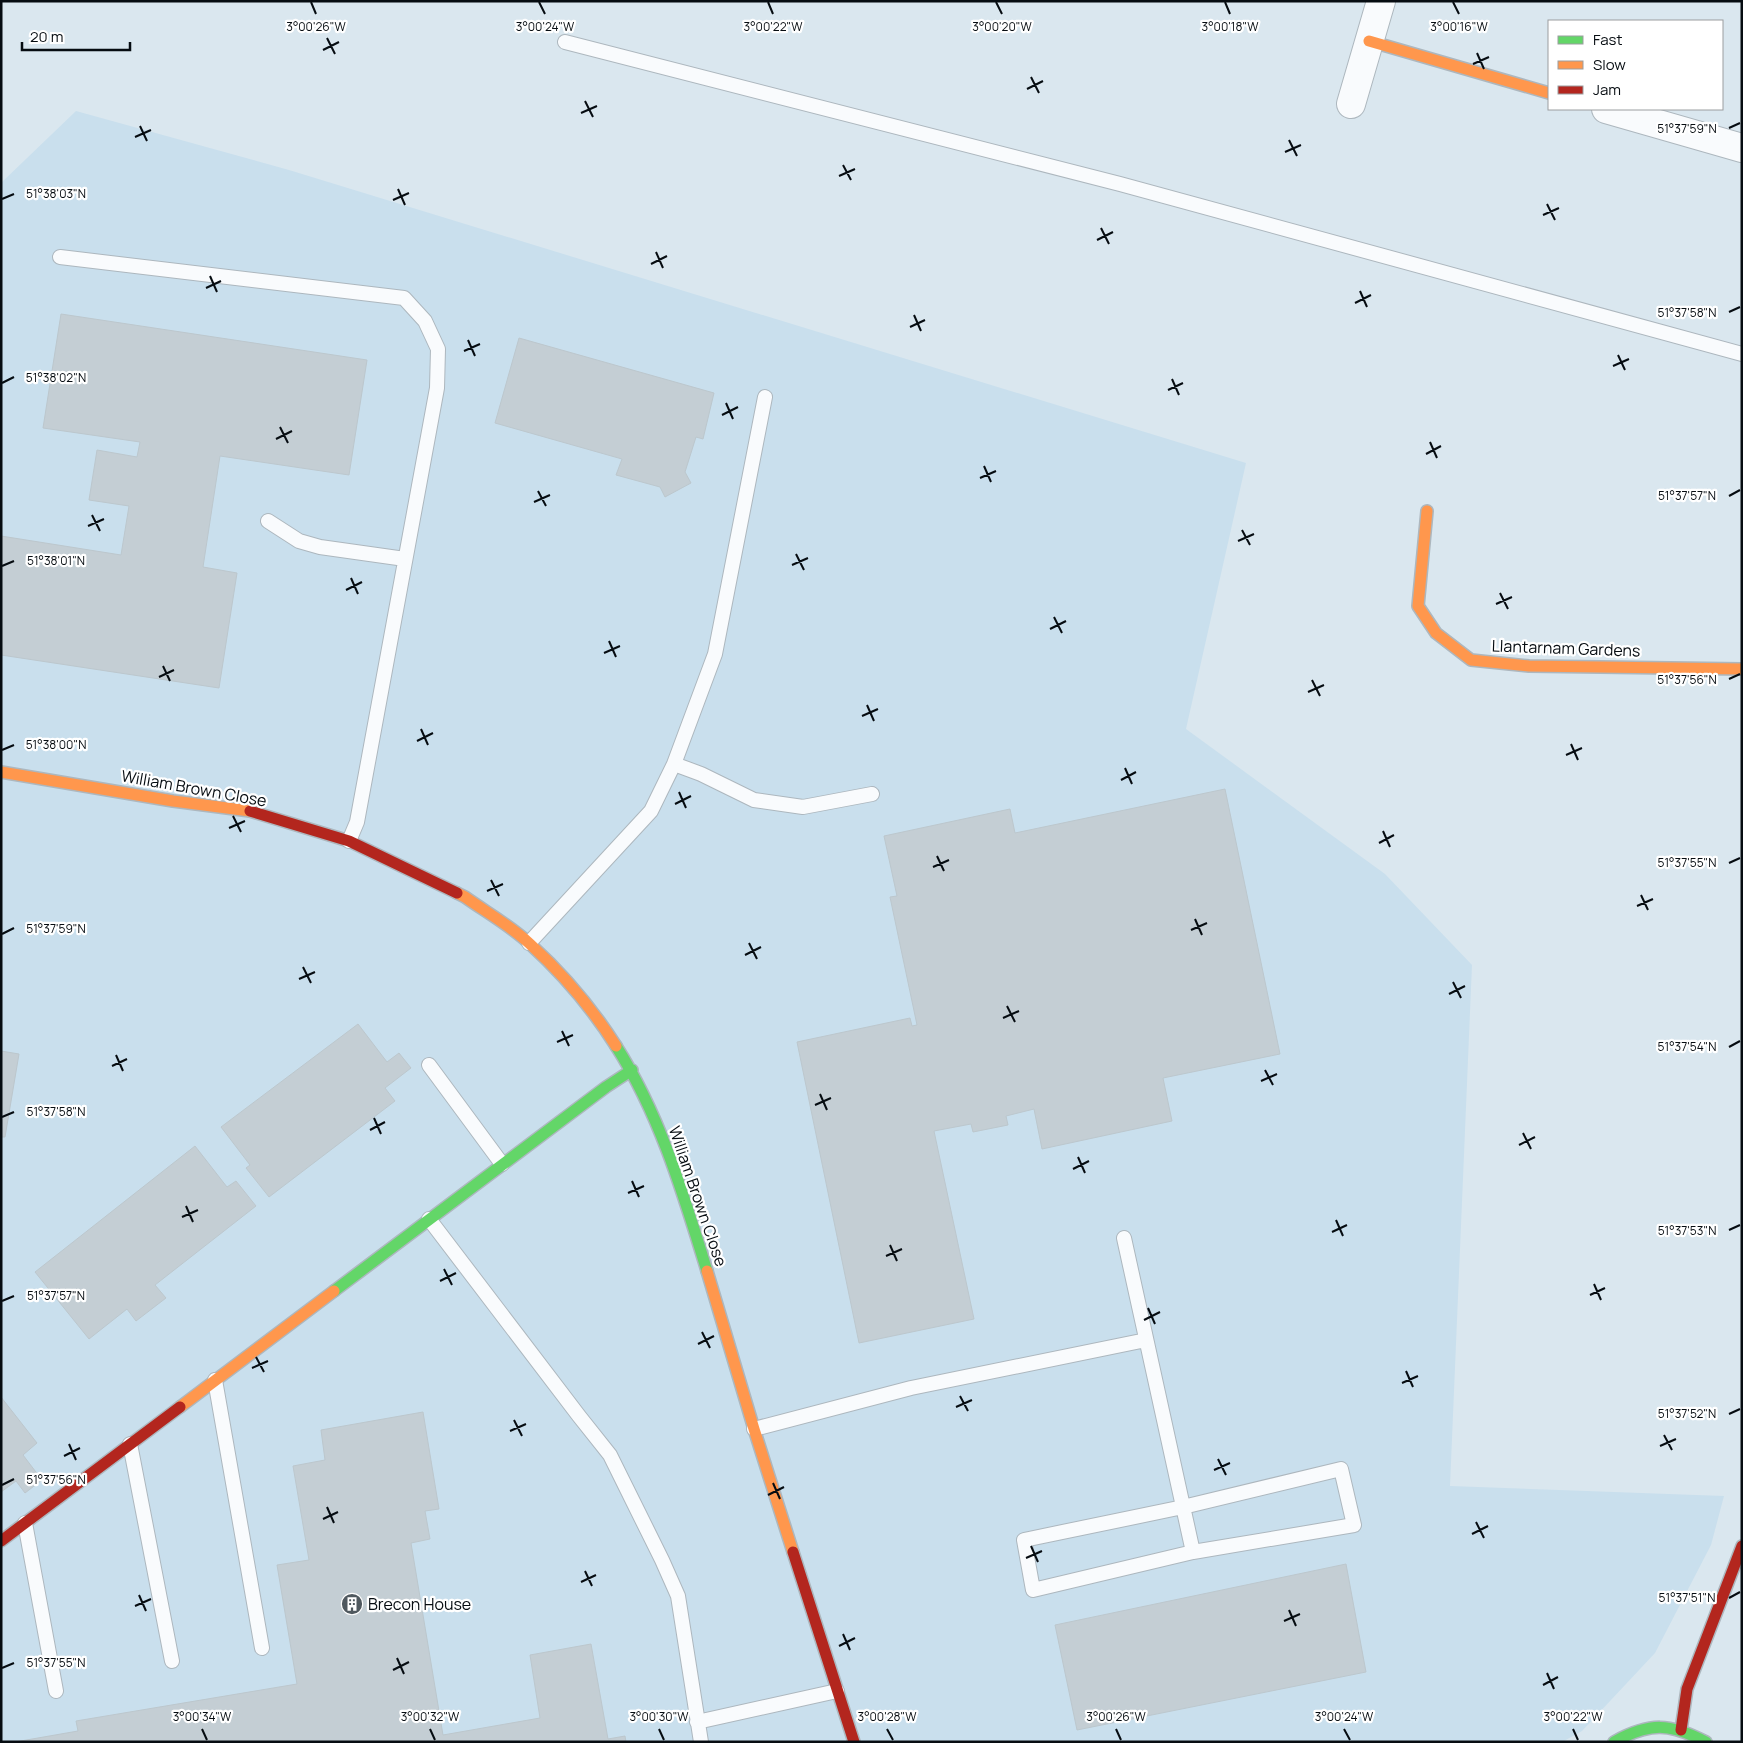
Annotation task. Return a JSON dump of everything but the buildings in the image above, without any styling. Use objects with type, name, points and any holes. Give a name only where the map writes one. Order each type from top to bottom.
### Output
[{"type":"street","points":[[1351,104],[1381,1]]},
{"type":"street","points":[[1369,42],[1548,93]]},
{"type":"street","points":[[1609,110],[1742,148]]},
{"type":"street","name":"Llantarnam Gardens","points":[[1427,511],[1418,606],[1436,633],[1471,660],[1529,666],[1742,668]]},
{"type":"street","name":"William Brown Close","points":[[1,772],[173,801],[247,810],[349,841],[465,897],[530,944],[573,987],[602,1024],[632,1070],[654,1117],[679,1179],[754,1429],[854,1742]]},
{"type":"street","points":[[1,1541],[502,1164],[632,1070]]},
{"type":"street","points":[[1682,1730],[1687,1689],[1742,1546]]},
{"type":"street","points":[[1614,1742],[1630,1732],[1655,1727],[1682,1730],[1706,1742]]},
{"type":"lane","points":[[564,42],[1120,184],[1742,354]]},
{"type":"lane","points":[[60,257],[404,298],[425,321],[438,349],[437,388],[357,822],[349,841]]},
{"type":"lane","points":[[530,944],[651,811],[674,764],[715,654],[765,396]]},
{"type":"lane","points":[[268,521],[298,541],[320,548],[405,559]]},
{"type":"lane","points":[[674,764],[701,774],[754,800],[803,807],[872,794]]},
{"type":"lane","points":[[429,1065],[502,1164]]},
{"type":"lane","points":[[429,1219],[610,1454],[678,1596],[701,1742]]},
{"type":"lane","points":[[1124,1238],[1193,1552]]},
{"type":"lane","points":[[754,1429],[911,1388],[1146,1340]]},
{"type":"lane","points":[[215,1380],[262,1648]]},
{"type":"lane","points":[[130,1444],[172,1661]]},
{"type":"lane","points":[[1341,1469],[1354,1525],[1193,1552],[1033,1590],[1024,1540],[1183,1507],[1341,1469]]},
{"type":"lane","points":[[25,1523],[56,1691]]},
{"type":"lane","points":[[698,1722],[837,1691]]},
{"type":"shaded area","points":[[76,111],[289,170],[1246,463],[1186,729],[1385,874],[1472,965],[1450,1486],[1724,1496],[1711,1545],[1655,1653],[1582,1731],[1562,1742],[1,1742],[1,183]]},
{"type":"traffic: fast","points":[[616,1046],[632,1072],[658,1127],[679,1184],[707,1271]]},
{"type":"traffic: fast","points":[[334,1291],[606,1087],[632,1070]]},
{"type":"traffic: fast","points":[[1614,1742],[1638,1731],[1660,1727],[1681,1731],[1706,1742]]},
{"type":"traffic: slow","points":[[1369,41],[1548,93]]},
{"type":"traffic: slow","points":[[1427,511],[1418,606],[1436,633],[1471,660],[1529,666],[1742,669]]},
{"type":"traffic: slow","points":[[1,772],[173,801],[250,811]]},
{"type":"traffic: slow","points":[[457,893],[507,925],[542,955],[587,1005],[616,1046]]},
{"type":"traffic: slow","points":[[707,1271],[793,1552]]},
{"type":"traffic: slow","points":[[180,1407],[334,1291]]},
{"type":"traffic: jam","points":[[250,811],[349,841],[457,893]]},
{"type":"traffic: jam","points":[[1,1541],[180,1407]]},
{"type":"traffic: jam","points":[[1681,1730],[1687,1689],[1742,1546]]},
{"type":"traffic: jam","points":[[793,1552],[854,1742]]},
{"type":"place","name":"Brecon House","points":[[352,1604]]}]
